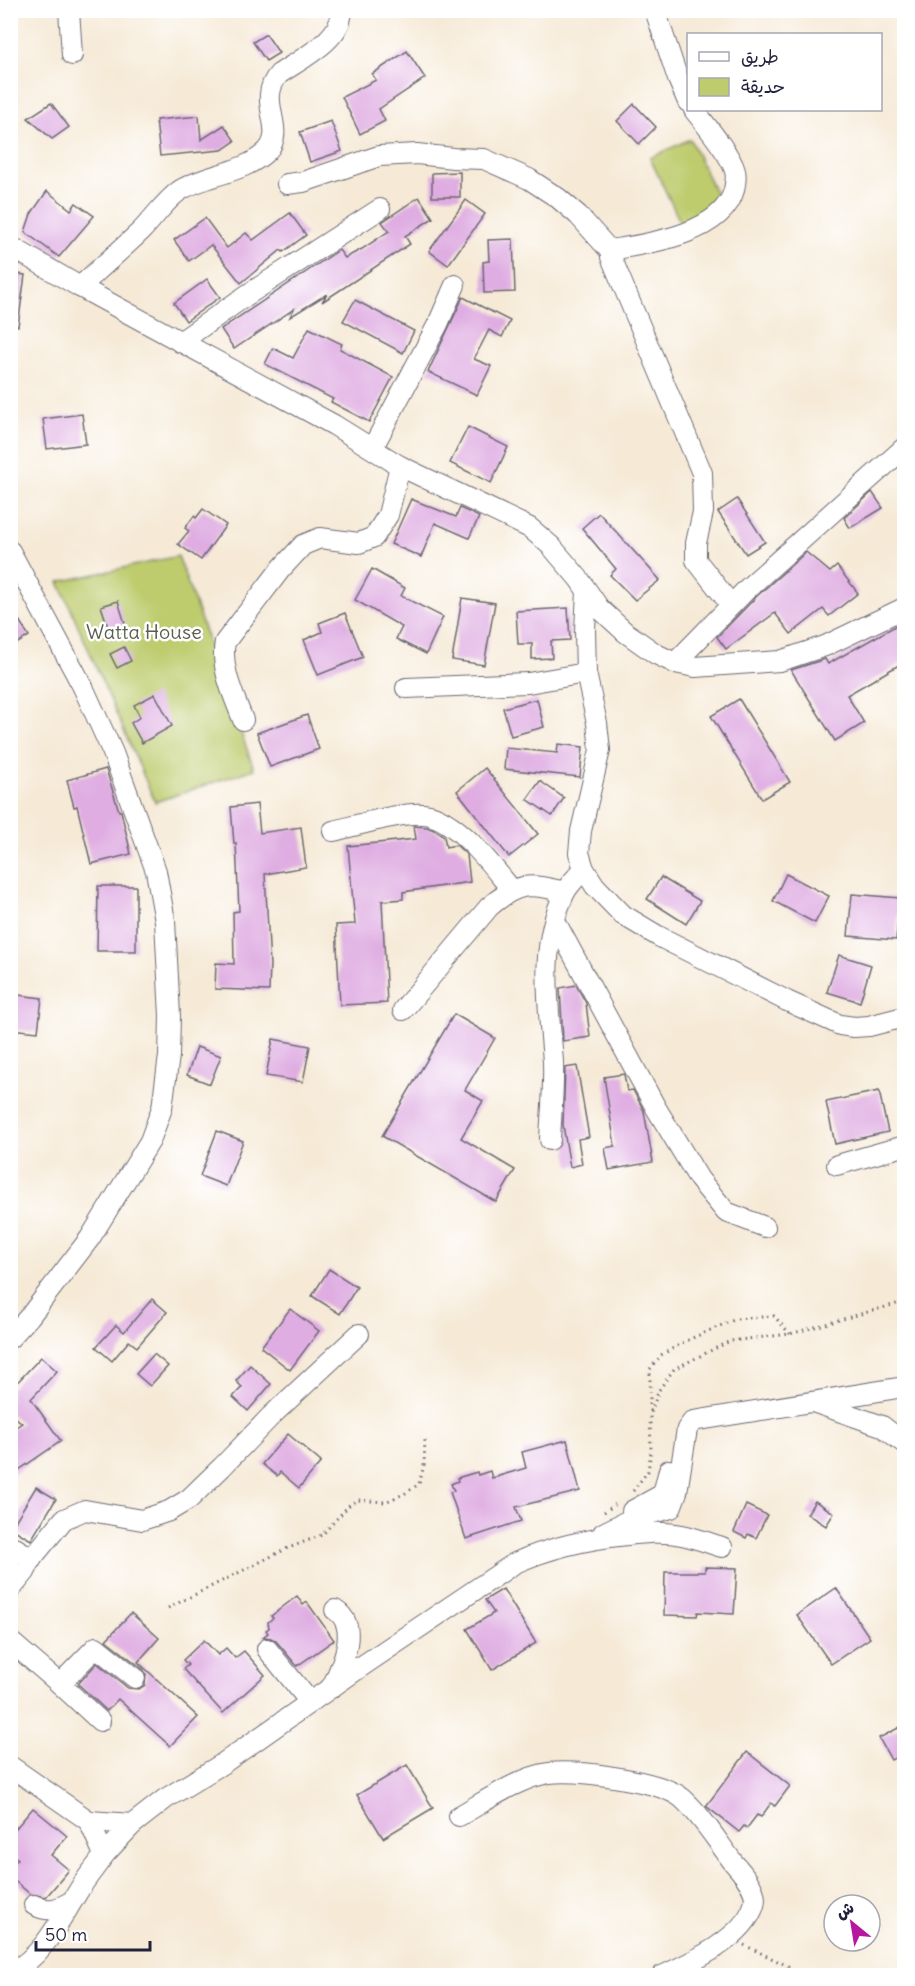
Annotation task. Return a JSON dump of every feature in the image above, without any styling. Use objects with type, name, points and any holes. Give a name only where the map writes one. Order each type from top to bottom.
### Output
[{"type":"street","points":[[69,10],[72,54]]},
{"type":"street","points":[[80,287],[138,233],[172,197],[183,189],[252,162],[267,151],[274,140],[275,127],[269,103],[272,82],[279,74],[335,33],[342,19],[341,10]]},
{"type":"street","points":[[655,10],[687,100]]},
{"type":"street","points":[[612,253],[616,249],[653,241],[707,224],[720,214],[731,200],[736,182],[733,165],[695,111]]},
{"type":"street","points":[[287,184],[303,182],[379,156],[417,154],[484,159],[529,179],[558,198],[578,215],[612,253],[612,261],[702,473],[704,512],[696,543],[696,560],[731,605]]},
{"type":"street","points":[[180,342],[247,295],[380,209]]},
{"type":"street","points":[[10,246],[80,287],[373,447],[400,466],[530,528],[550,546],[599,608],[625,632],[656,654],[675,663],[695,667],[730,666],[780,660],[825,646],[903,612]]},
{"type":"street","points":[[373,447],[438,324],[455,285]]},
{"type":"street","points":[[675,663],[731,605],[904,448]]},
{"type":"street","points":[[243,720],[225,665],[223,653],[225,642],[280,570],[303,545],[320,538],[359,543],[374,537],[388,515],[400,466]]},
{"type":"street","points":[[10,551],[83,687],[113,753],[156,871],[165,921],[170,1016],[169,1056],[162,1108],[150,1141],[90,1238],[30,1316],[10,1338]]},
{"type":"street","points":[[587,591],[586,673],[597,723],[600,750],[581,831],[579,853],[584,869],[596,886],[623,915],[658,936],[840,1025],[869,1026],[904,1017]]},
{"type":"street","points":[[406,688],[528,683],[586,673]]},
{"type":"street","points":[[333,831],[402,815],[428,814],[466,838],[512,890]]},
{"type":"street","points":[[550,1140],[553,1064],[546,983],[549,951],[555,921],[565,892],[584,869]]},
{"type":"street","points":[[403,1010],[489,907],[512,890],[536,885],[565,892]]},
{"type":"street","points":[[555,921],[656,1108],[699,1179],[726,1212],[765,1227]]},
{"type":"street","points":[[837,1165],[904,1146]]},
{"type":"street","points":[[10,1590],[25,1572],[32,1558],[64,1519],[85,1510],[142,1520],[169,1511],[189,1499],[271,1416],[359,1334]]},
{"type":"street","points":[[585,1540],[633,1518],[671,1508],[677,1492],[687,1429],[693,1421],[904,1388]]},
{"type":"street","points":[[813,1402],[882,1426],[904,1443]]},
{"type":"street","points":[[585,1540],[663,1494],[676,1421],[686,1415]]},
{"type":"street","points":[[10,1972],[37,1952],[60,1923],[72,1901],[104,1856],[133,1824],[165,1799],[222,1764],[515,1563],[538,1552],[585,1540],[650,1533],[681,1535],[722,1547]]},
{"type":"street","points":[[10,1545],[32,1558]]},
{"type":"street","points":[[332,1687],[343,1662],[347,1634],[345,1622],[340,1612],[335,1610]]},
{"type":"street","points":[[10,1641],[100,1721]]},
{"type":"street","points":[[60,1684],[96,1647],[135,1677]]},
{"type":"street","points":[[267,1649],[310,1702]]},
{"type":"street","points":[[10,1766],[89,1821],[133,1824]]},
{"type":"street","points":[[459,1816],[525,1780],[548,1773],[604,1776],[663,1789],[680,1797],[695,1812],[754,1892],[756,1902],[743,1925],[728,1938],[662,1976]]},
{"type":"street","points":[[89,1821],[104,1856]]},
{"type":"street","points":[[34,1905],[43,1910],[55,1910],[72,1901]]},
{"type":"path","points":[[650,1415],[659,1390],[674,1369],[730,1341],[790,1334],[896,1304],[904,1299]]},
{"type":"path","points":[[633,1491],[648,1471],[651,1451],[650,1369],[661,1355],[690,1339],[736,1319],[774,1316],[790,1334]]},
{"type":"path","points":[[168,1608],[286,1549],[322,1535],[351,1503],[358,1500],[385,1502],[404,1494],[419,1484],[424,1465],[425,1440]]},
{"type":"path","points":[[597,1517],[624,1498]]},
{"type":"path","points":[[728,1938],[788,1966],[790,1976]]},
{"type":"green space","points":[[690,139],[721,205],[681,224],[650,158]]},
{"type":"green space","name":"Watta House","points":[[178,556],[254,769],[155,802],[59,582]]},
{"type":"building","points":[[266,34],[279,53],[266,61],[253,42]]},
{"type":"building","points":[[407,51],[425,78],[379,109],[385,121],[360,134],[342,97],[376,80],[372,74]]},
{"type":"building","points":[[51,103],[69,127],[52,139],[28,118]]},
{"type":"building","points":[[634,104],[656,127],[639,144],[617,121]]},
{"type":"building","points":[[199,116],[201,140],[224,125],[235,141],[222,150],[160,156],[156,120]]},
{"type":"building","points":[[331,121],[342,151],[310,162],[300,132]]},
{"type":"building","points":[[460,172],[460,197],[432,197],[432,173]]},
{"type":"building","points":[[47,191],[71,210],[76,203],[94,216],[59,257],[25,232],[31,214]]},
{"type":"building","points":[[419,197],[433,218],[405,236],[410,244],[322,302],[327,294],[290,317],[294,309],[234,349],[221,329],[339,250],[345,258],[389,231],[382,222]]},
{"type":"building","points":[[466,200],[485,214],[448,265],[429,251]]},
{"type":"building","points":[[290,213],[306,235],[283,252],[281,250],[241,283],[211,245],[189,261],[174,240],[205,218],[227,248],[246,233],[253,240]]},
{"type":"building","points":[[513,239],[515,292],[484,293],[483,262],[489,261],[488,240]]},
{"type":"building","points":[[10,273],[25,275],[18,326],[10,325]]},
{"type":"building","points":[[207,279],[220,297],[186,321],[174,303]]},
{"type":"building","points":[[463,297],[510,321],[502,337],[489,330],[474,359],[491,366],[477,395],[428,372]]},
{"type":"building","points":[[355,300],[414,331],[403,353],[343,321]]},
{"type":"building","points":[[309,328],[342,344],[340,349],[393,377],[369,422],[331,402],[333,399],[265,364],[273,348],[293,358]]},
{"type":"building","points":[[82,414],[86,444],[47,449],[43,419]]},
{"type":"building","points":[[468,427],[508,447],[491,483],[450,463]]},
{"type":"building","points":[[872,492],[883,508],[850,528],[844,518]]},
{"type":"building","points":[[411,499],[456,517],[460,508],[479,517],[469,538],[435,523],[421,557],[391,544]]},
{"type":"building","points":[[737,499],[765,542],[746,554],[718,512]]},
{"type":"building","points":[[203,509],[226,525],[201,560],[178,544],[189,531],[185,528]]},
{"type":"building","points":[[599,513],[660,580],[635,600],[610,575],[616,569],[582,528]]},
{"type":"building","points":[[806,552],[830,572],[837,566],[858,593],[829,616],[823,609],[791,634],[775,613],[726,649],[717,637],[757,596]]},
{"type":"building","points":[[372,569],[405,588],[401,596],[443,617],[426,654],[396,639],[402,627],[355,600]]},
{"type":"building","points":[[462,598],[495,603],[484,665],[452,660]]},
{"type":"building","points":[[118,601],[127,630],[111,636],[101,606]]},
{"type":"building","points":[[10,606],[29,636],[10,648]]},
{"type":"building","points":[[568,608],[570,640],[551,641],[552,658],[532,659],[532,644],[518,644],[516,611]]},
{"type":"building","points":[[345,613],[363,657],[318,675],[304,640],[322,632],[319,623]]},
{"type":"building","points":[[904,621],[904,662],[847,695],[864,723],[835,741],[791,670],[825,659],[828,664]]},
{"type":"building","points":[[124,647],[131,661],[117,668],[110,654]]},
{"type":"building","points":[[155,694],[172,726],[142,743],[131,723],[140,717],[134,705]]},
{"type":"building","points":[[537,699],[544,727],[511,736],[503,708]]},
{"type":"building","points":[[739,699],[790,782],[762,799],[711,716]]},
{"type":"building","points":[[307,715],[319,749],[270,767],[257,733]]},
{"type":"building","points":[[558,744],[583,747],[580,777],[504,769],[506,748],[557,753]]},
{"type":"building","points":[[485,768],[538,834],[509,857],[457,791]]},
{"type":"building","points":[[106,769],[119,811],[121,811],[131,854],[91,864],[77,806],[74,807],[67,780]]},
{"type":"building","points":[[540,781],[564,798],[552,816],[527,799]]},
{"type":"building","points":[[257,804],[260,833],[301,827],[306,867],[265,874],[270,965],[269,991],[215,989],[216,963],[234,964],[233,912],[239,911],[236,843],[234,844],[231,807]]},
{"type":"building","points":[[414,826],[427,827],[436,831],[444,836],[446,847],[456,845],[467,855],[470,882],[403,892],[403,899],[382,901],[387,1003],[340,1005],[336,925],[355,924],[348,846],[416,839]]},
{"type":"building","points":[[786,874],[829,896],[815,923],[773,901]]},
{"type":"building","points":[[661,877],[700,901],[686,924],[647,899]]},
{"type":"building","points":[[98,886],[136,886],[136,951],[97,951]]},
{"type":"building","points":[[852,894],[900,898],[896,940],[848,936]]},
{"type":"building","points":[[839,955],[871,965],[860,1002],[827,992]]},
{"type":"building","points":[[576,985],[586,1003],[590,1037],[563,1041],[560,988]]},
{"type":"building","points":[[10,994],[42,998],[38,1032],[10,1029]]},
{"type":"building","points":[[454,1014],[495,1038],[465,1090],[483,1101],[461,1138],[515,1170],[496,1202],[382,1136]]},
{"type":"building","points":[[273,1039],[310,1046],[303,1082],[266,1076]]},
{"type":"building","points":[[197,1047],[221,1056],[210,1084],[187,1075]]},
{"type":"building","points":[[577,1066],[589,1137],[578,1139],[582,1164],[570,1167],[563,1125],[565,1068]]},
{"type":"building","points":[[624,1074],[627,1091],[633,1090],[644,1111],[653,1162],[609,1170],[605,1148],[615,1146],[604,1077]]},
{"type":"building","points":[[879,1091],[888,1132],[835,1144],[826,1102]]},
{"type":"building","points":[[217,1131],[243,1141],[226,1186],[200,1176]]},
{"type":"building","points":[[329,1269],[357,1287],[340,1314],[312,1296]]},
{"type":"building","points":[[152,1299],[167,1312],[137,1347],[129,1341],[112,1361],[96,1347],[116,1325],[124,1332]]},
{"type":"building","points":[[290,1309],[319,1331],[290,1370],[261,1347]]},
{"type":"building","points":[[154,1354],[168,1366],[150,1386],[136,1374]]},
{"type":"building","points":[[41,1357],[57,1371],[31,1399],[61,1441],[10,1476],[10,1431],[22,1423],[10,1413],[10,1390]]},
{"type":"building","points":[[250,1365],[271,1384],[248,1411],[233,1397],[242,1387],[236,1381]]},
{"type":"building","points":[[288,1434],[321,1462],[299,1488],[280,1472],[277,1476],[262,1464]]},
{"type":"building","points":[[567,1440],[580,1491],[516,1507],[521,1521],[466,1539],[450,1492],[454,1491],[451,1484],[458,1481],[457,1478],[490,1471],[492,1478],[526,1468],[522,1452]]},
{"type":"building","points":[[36,1487],[56,1499],[31,1540],[11,1528]]},
{"type":"building","points":[[815,1501],[834,1513],[826,1526],[807,1514]]},
{"type":"building","points":[[746,1505],[767,1515],[756,1538],[748,1534],[746,1538],[734,1532]]},
{"type":"building","points":[[705,1567],[737,1568],[734,1614],[698,1612],[697,1616],[664,1615],[665,1572],[705,1572]]},
{"type":"building","points":[[836,1588],[870,1638],[831,1664],[797,1615]]},
{"type":"building","points":[[503,1589],[536,1643],[492,1670],[467,1629],[494,1613],[485,1600]]},
{"type":"building","points":[[297,1596],[303,1605],[307,1602],[334,1640],[297,1666],[276,1641],[263,1637],[268,1633],[266,1630],[269,1628],[268,1622],[273,1618],[271,1616]]},
{"type":"building","points":[[131,1613],[159,1638],[138,1662],[198,1717],[170,1746],[118,1699],[107,1711],[78,1684],[97,1663],[128,1688],[139,1689],[145,1685],[146,1674],[143,1669],[106,1640]]},
{"type":"building","points":[[204,1640],[218,1655],[226,1648],[235,1658],[244,1651],[265,1675],[223,1713],[183,1669],[188,1665],[183,1660]]},
{"type":"building","points":[[904,1725],[904,1753],[891,1760],[879,1738]]},
{"type":"building","points":[[747,1752],[790,1786],[775,1806],[771,1803],[761,1817],[757,1815],[747,1828],[744,1826],[739,1832],[706,1806]]},
{"type":"building","points":[[407,1765],[433,1808],[383,1838],[357,1795]]},
{"type":"building","points":[[33,1808],[67,1836],[51,1855],[69,1870],[46,1897],[30,1894],[10,1877],[10,1867],[18,1859],[10,1852],[10,1835]]}]
